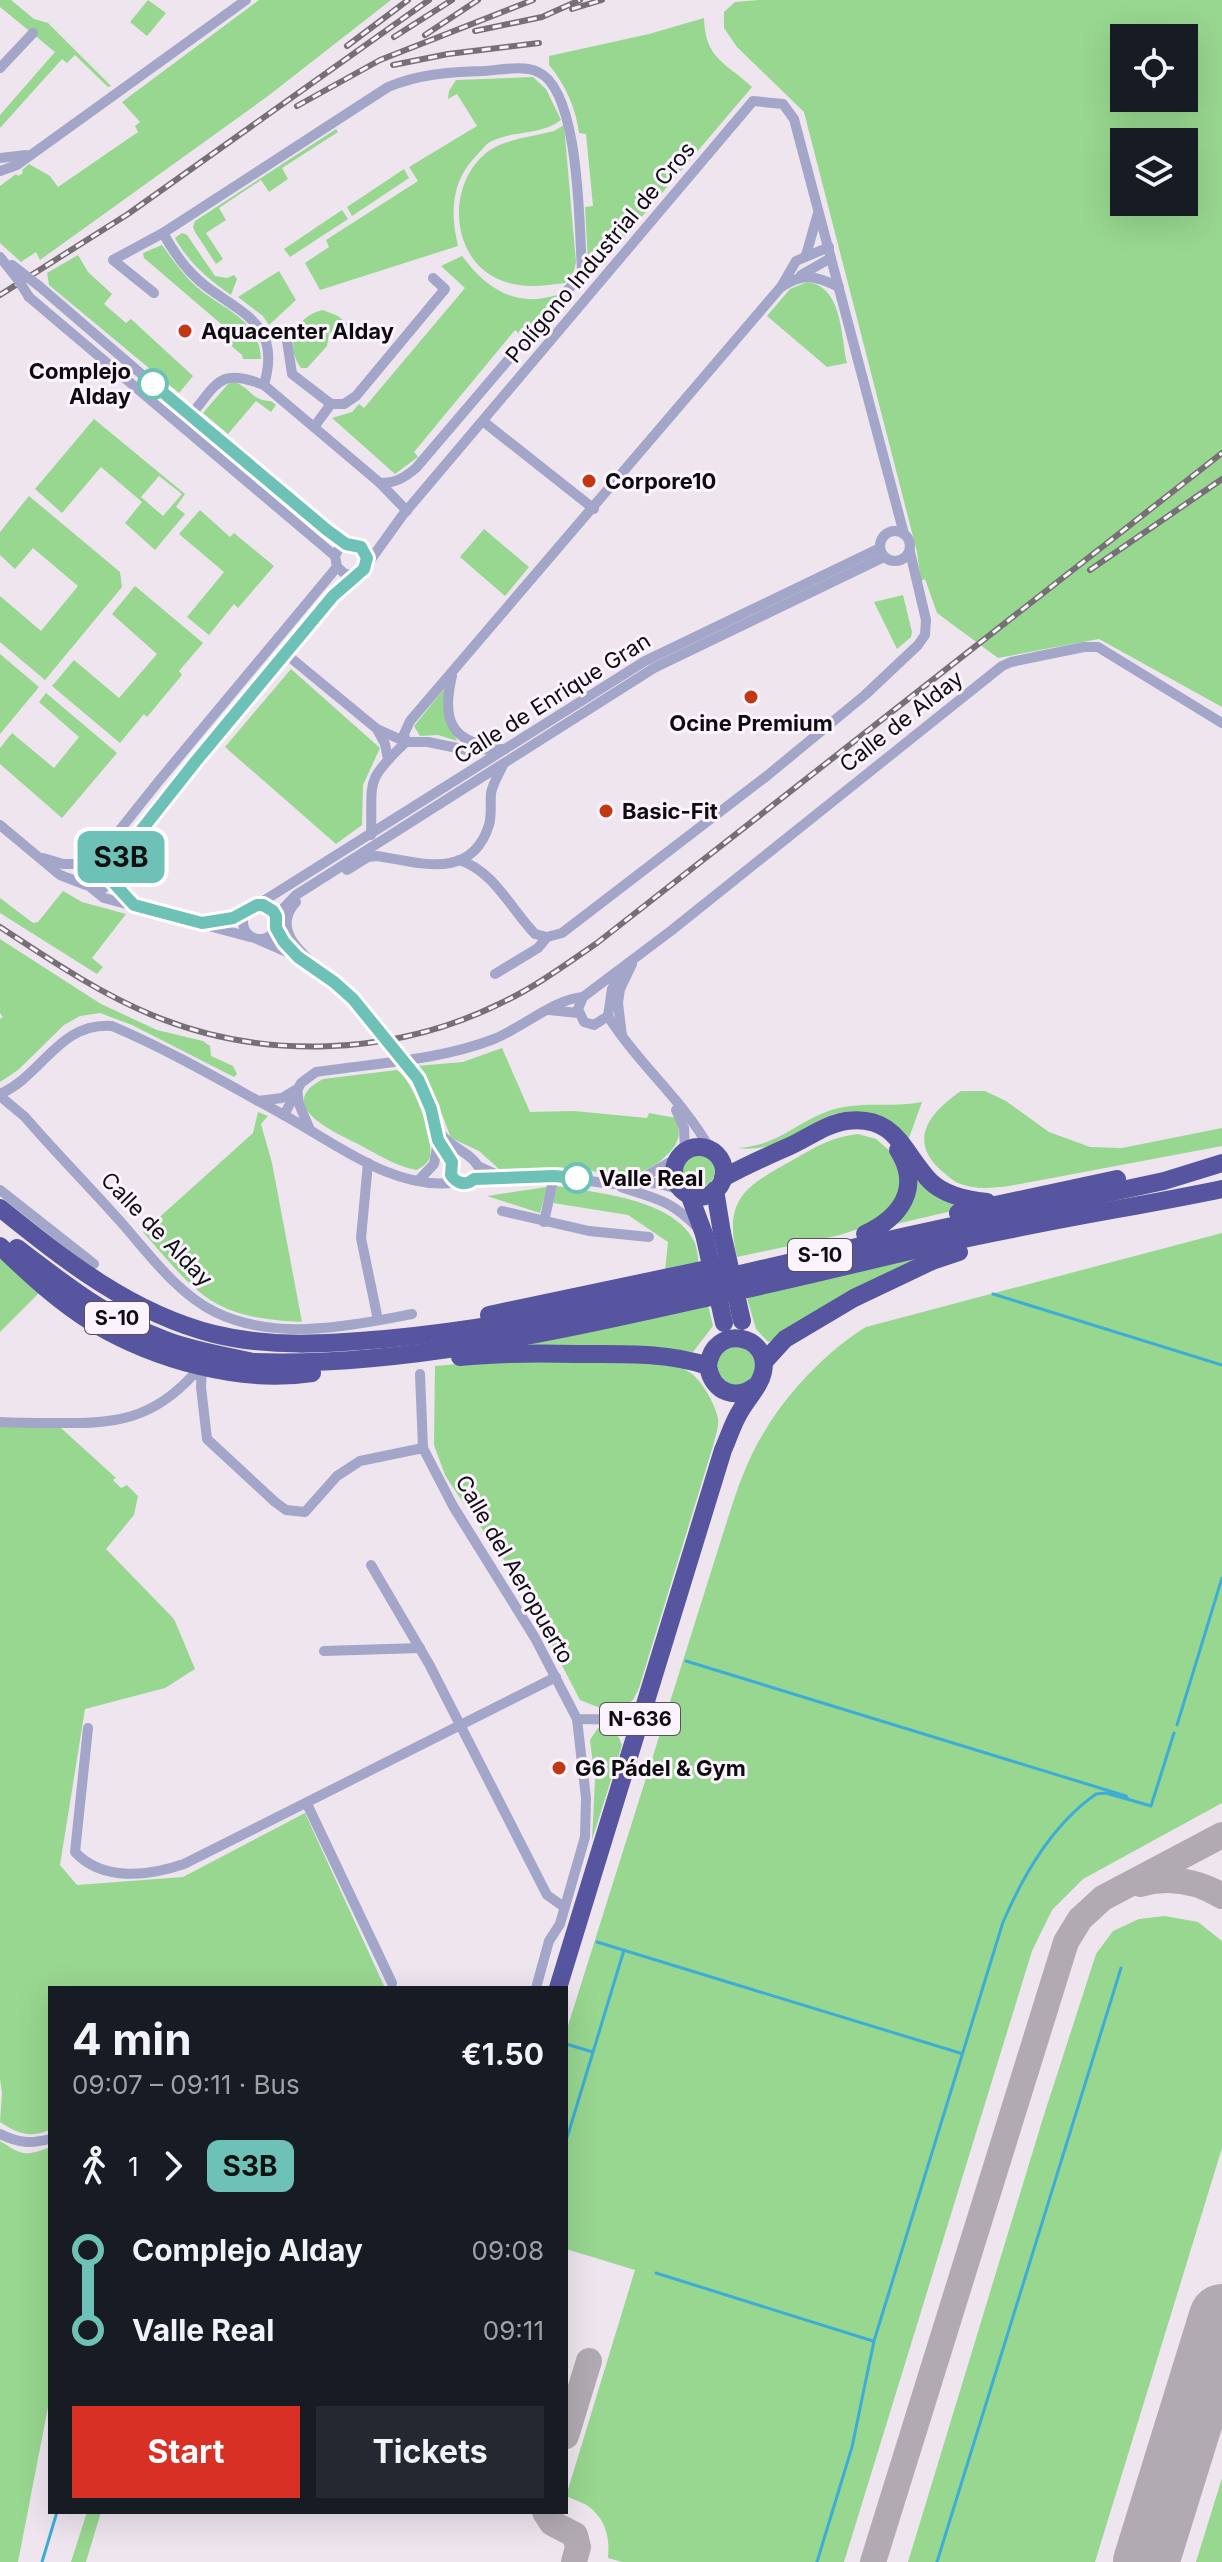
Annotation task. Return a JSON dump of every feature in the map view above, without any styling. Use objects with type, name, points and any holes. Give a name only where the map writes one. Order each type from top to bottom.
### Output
[{"type":"highway","points":[[685,1192],[700,1197],[781,1150],[835,1124],[862,1121],[877,1124],[895,1134],[929,1180],[938,1187],[966,1199],[1009,1201]]},
{"type":"highway","points":[[862,1121],[894,1145],[906,1165],[908,1178],[903,1203],[894,1217],[865,1234]]},
{"type":"highway","points":[[713,1233],[674,1175],[681,1154],[700,1146],[714,1152],[745,1155],[781,1150]]},
{"type":"highway","points":[[714,1152],[723,1165],[713,1233],[730,1328],[758,1349],[764,1362],[785,1339],[854,1298],[932,1261],[1116,1211]]},
{"type":"highway","points":[[416,1336],[439,1326],[1009,1201],[1146,1173],[1222,1162]]},
{"type":"highway","name":"S-10","points":[[0,1208],[97,1282],[135,1305],[214,1334],[275,1344],[317,1345],[416,1336],[523,1321],[672,1291],[820,1255],[1164,1181],[1222,1162]]},
{"type":"highway","name":"S-10","points":[[0,1235],[87,1301],[165,1340],[252,1362],[292,1363],[377,1357],[542,1332],[1006,1230],[1222,1189]]},
{"type":"highway","points":[[0,1246],[35,1279],[95,1324],[202,1371],[278,1376],[473,1355],[540,1353],[654,1356],[708,1366],[711,1354],[730,1328]]},
{"type":"highway","points":[[252,1362],[278,1369],[331,1370]]},
{"type":"highway","name":"N-636","points":[[559,1986],[723,1450],[740,1411],[763,1374],[764,1362]]},
{"type":"highway","name":"N-636","points":[[708,1366],[726,1421],[723,1450]]},
{"type":"highway","points":[[716,1386],[726,1393],[737,1394],[748,1392],[758,1384]]},
{"type":"street","points":[[0,171],[17,165],[246,0]]},
{"type":"street","points":[[0,68],[33,33]]},
{"type":"street","points":[[154,293],[113,260],[163,233],[388,87],[410,78],[439,73],[528,68],[549,79],[563,105],[572,140],[582,269],[578,278],[416,468],[403,479],[380,483]]},
{"type":"street","name":"Polígono Industrial de Cros","points":[[366,565],[407,511],[753,101],[777,102],[791,112],[830,252]]},
{"type":"street","points":[[0,158],[28,155]]},
{"type":"street","points":[[406,742],[404,734],[410,721],[780,288],[789,270],[806,255],[819,211]]},
{"type":"street","points":[[163,233],[195,276],[255,321],[266,344],[269,367],[264,385]]},
{"type":"street","points":[[806,255],[830,252]]},
{"type":"street","points":[[780,288],[830,252]]},
{"type":"street","points":[[459,860],[485,873],[535,934],[547,937],[562,933],[768,775],[906,657],[925,635],[926,620],[910,542],[904,534],[830,252]]},
{"type":"street","points":[[0,257],[39,286],[346,544]]},
{"type":"street","points":[[0,257],[43,311],[336,561],[345,574],[355,575]]},
{"type":"street","points":[[286,334],[292,374],[331,404],[344,404],[356,396],[445,289],[433,278]]},
{"type":"street","points":[[796,278],[820,279],[839,287]]},
{"type":"street","points":[[43,311],[53,298]]},
{"type":"street","points":[[126,380],[135,368]]},
{"type":"street","points":[[190,416],[216,386],[231,375],[264,385],[380,483],[407,511]]},
{"type":"street","points":[[314,427],[331,404]]},
{"type":"street","points":[[484,422],[594,509]]},
{"type":"street","points":[[896,503],[890,532],[882,538],[882,552],[898,561],[916,583]]},
{"type":"street","points":[[890,532],[904,534]]},
{"type":"street","name":"Polígono Industrial de Cros","points":[[364,550],[385,539]]},
{"type":"street","points":[[0,825],[60,875],[91,888],[107,886],[121,856],[149,820],[333,596],[366,565],[364,550],[356,544],[339,548],[336,561],[83,876],[91,888],[104,898],[254,938],[298,957],[334,982]]},
{"type":"street","name":"Calle de Enrique Gran","points":[[202,923],[233,918],[252,908],[645,661],[882,552]]},
{"type":"street","name":"Calle de Enrique Gran","points":[[276,922],[296,895],[654,668],[882,552]]},
{"type":"street","points":[[898,561],[904,560],[910,552]]},
{"type":"street","name":"Calle de Alday","points":[[258,1101],[282,1098],[316,1072],[449,1054],[495,1039],[562,1000],[585,995],[980,683],[1011,662],[1098,647],[1222,723]]},
{"type":"street","points":[[286,654],[381,731],[406,742],[428,742],[467,750],[508,749]]},
{"type":"street","points":[[453,674],[448,692],[448,714],[459,736],[473,743],[508,749]]},
{"type":"street","points":[[381,731],[410,721]]},
{"type":"street","points":[[381,731],[388,759]]},
{"type":"street","points":[[371,835],[371,784],[380,766],[406,742]]},
{"type":"street","points":[[418,1181],[434,1164],[439,1149],[428,1099],[418,1079],[353,999],[287,935],[285,922],[289,910],[297,902],[368,857],[386,857],[431,866],[459,860],[476,848],[489,823],[491,795],[504,763]]},
{"type":"street","points":[[476,848],[485,873]]},
{"type":"street","points":[[41,857],[63,864],[94,863],[107,866],[111,877],[134,905]]},
{"type":"street","points":[[254,938],[243,924],[252,908],[268,907],[284,942],[298,957]]},
{"type":"street","points":[[254,938],[269,937],[276,922]]},
{"type":"street","points":[[495,974],[538,948],[547,937]]},
{"type":"street","name":"Calle de Alday","points":[[622,1038],[618,1003],[620,989],[634,959]]},
{"type":"street","points":[[604,1020],[616,978],[623,967]]},
{"type":"street","points":[[578,1013],[578,1004],[585,995],[602,995],[608,1002]]},
{"type":"street","points":[[549,1010],[578,1013],[589,1024],[604,1020]]},
{"type":"street","points":[[604,1020],[675,1100],[714,1152]]},
{"type":"street","name":"Calle de Alday","points":[[412,1314],[329,1328],[293,1329],[233,1319],[203,1305],[164,1270],[25,1117],[0,1095],[15,1088],[79,1030],[103,1025],[127,1032],[368,1163],[418,1181],[443,1185],[457,1182]]},
{"type":"street","points":[[628,1184],[651,1175],[681,1154],[686,1133],[681,1117],[662,1095],[645,1066]]},
{"type":"street","points":[[284,1115],[297,1089]]},
{"type":"street","points":[[297,1089],[299,1104],[310,1130]]},
{"type":"street","points":[[435,1126],[444,1138],[464,1155],[473,1158],[478,1166],[508,1180]]},
{"type":"street","points":[[438,1140],[457,1182],[554,1176],[611,1184],[656,1183],[685,1192]]},
{"type":"street","points":[[418,1181],[451,1166],[464,1155]]},
{"type":"street","points":[[368,1163],[361,1238],[378,1320]]},
{"type":"street","points":[[474,1179],[478,1166]]},
{"type":"street","points":[[544,1222],[554,1176]]},
{"type":"street","points":[[611,1184],[666,1201],[713,1233]]},
{"type":"street","points":[[0,1190],[94,1264]]},
{"type":"street","points":[[502,1211],[589,1231],[649,1237]]},
{"type":"street","points":[[169,1356],[180,1369],[185,1384]]},
{"type":"street","points":[[0,1422],[93,1424],[129,1419],[164,1402],[193,1375],[202,1371],[207,1439],[286,1510],[305,1512],[337,1476],[360,1461],[423,1448]]},
{"type":"street","name":"Calle del Aeropuerto","points":[[420,1374],[423,1448],[453,1506],[509,1594],[577,1719]]},
{"type":"street","points":[[371,1565],[420,1648],[547,1895],[564,1907]]},
{"type":"street","points":[[324,1651],[420,1648]]},
{"type":"street","points":[[88,1728],[75,1852],[90,1865],[124,1873],[166,1870],[307,1804],[556,1677]]},
{"type":"street","points":[[537,1986],[549,1941],[558,1931],[585,1837],[586,1798],[577,1719],[640,1720]]},
{"type":"street","points":[[307,1804],[392,1983]]},
{"type":"street","points":[[0,2134],[29,2143],[48,2139]]},
{"type":"green space","points":[[0,0],[11,0],[34,19],[48,23],[111,86],[108,87],[75,55],[67,63],[62,59],[0,128],[0,115],[55,52],[0,7]]},
{"type":"green space","points":[[148,0],[166,13],[147,36],[130,22]]},
{"type":"green space","points":[[259,0],[391,0],[268,96],[40,260],[36,252],[21,262],[0,243],[0,186],[16,174],[23,173],[22,170],[29,164],[50,176],[58,187],[138,132],[135,126],[140,122],[122,102]]},
{"type":"green space","points":[[759,0],[1222,0],[1222,707],[1099,639],[998,658],[937,613],[925,579],[921,581],[917,552],[804,112],[737,47],[724,28],[724,12],[735,2]]},
{"type":"green space","points":[[704,18],[708,43],[713,51],[752,87],[589,279],[585,207],[593,206],[586,134],[579,133],[565,88],[549,65],[549,56],[649,34]]},
{"type":"green space","points":[[533,77],[546,89],[561,120],[544,128],[490,142],[468,165],[457,186],[455,198],[454,221],[458,246],[320,290],[305,263],[329,247],[326,240],[418,181],[409,167],[477,126],[457,94],[448,99],[456,80]]},
{"type":"green space","points":[[564,125],[576,262],[574,271],[565,283],[548,285],[523,285],[498,279],[482,268],[470,254],[462,237],[460,199],[466,180],[476,164],[497,146],[554,131]]},
{"type":"green space","points":[[336,129],[338,132],[282,168],[288,179],[269,192],[261,180],[219,208],[226,220],[206,233],[223,259],[216,264],[195,232],[195,221]]},
{"type":"green space","points":[[404,169],[409,178],[352,216],[347,207]]},
{"type":"green space","points":[[342,210],[348,219],[290,257],[284,249]]},
{"type":"green space","points":[[182,233],[187,235],[215,276],[227,278],[234,275],[237,279],[231,295],[207,277],[186,255],[175,238]]},
{"type":"green space","points":[[162,245],[193,283],[247,325],[259,345],[261,359],[243,359],[228,343],[234,335],[144,258],[143,253]]},
{"type":"green space","points":[[78,255],[88,272],[112,294],[104,304],[126,323],[131,319],[193,376],[179,393],[49,285],[47,273]]},
{"type":"green space","points":[[462,256],[481,278],[503,293],[528,299],[557,295],[521,335],[515,330],[414,452],[418,457],[395,474],[332,418],[352,412],[359,404],[364,408],[465,288],[441,266]]},
{"type":"green space","points":[[279,271],[296,300],[269,325],[263,316],[238,297]]},
{"type":"green space","points":[[807,282],[828,293],[834,303],[847,363],[827,367],[767,316],[790,289]]},
{"type":"green space","points":[[323,310],[338,316],[351,327],[329,333],[327,346],[307,368],[301,368],[293,350],[296,332],[306,318]]},
{"type":"green space","points":[[234,382],[256,397],[276,405],[271,412],[256,401],[228,434],[203,413],[228,384]]},
{"type":"green space","points":[[94,419],[185,494],[176,507],[185,514],[155,550],[125,523],[142,502],[101,467],[62,513],[35,489]],"holes":[[[159,476],[182,494],[163,516],[141,497]]]},
{"type":"green space","points":[[29,496],[120,572],[122,587],[45,680],[0,642],[0,596],[41,631],[78,586],[33,548],[15,569],[0,555],[0,532]]},
{"type":"green space","points":[[200,510],[230,537],[234,533],[274,566],[238,608],[234,604],[209,635],[187,617],[224,572],[179,534]]},
{"type":"green space","points":[[484,529],[529,567],[505,596],[460,557]]},
{"type":"green space","points":[[135,586],[203,643],[179,671],[182,675],[147,717],[144,714],[120,743],[52,686],[74,660],[119,698],[157,654],[112,614]]},
{"type":"green space","points":[[903,595],[912,632],[911,637],[897,649],[874,602]]},
{"type":"green space","points":[[0,654],[39,687],[0,734]]},
{"type":"green space","points":[[291,669],[380,748],[363,785],[362,825],[336,844],[225,747]]},
{"type":"green space","points":[[444,689],[449,724],[457,741],[438,735],[420,736],[414,726]]},
{"type":"green space","points":[[46,693],[117,753],[62,818],[0,764],[0,748],[12,733],[54,768],[79,737],[39,702]]},
{"type":"green space","points":[[63,891],[82,902],[126,914],[92,958],[103,967],[97,974],[0,913],[0,898],[33,923],[38,922]]},
{"type":"green space","points":[[0,939],[101,1004],[157,1030],[203,1041],[210,1046],[211,1056],[233,1066],[237,1074],[234,1077],[132,1025],[100,1013],[80,1016],[64,1025],[18,1070],[0,1082],[0,1019],[3,1017],[0,1013]]},
{"type":"green space","points":[[502,1048],[530,1112],[574,1111],[647,1118],[649,1113],[676,1118],[679,1132],[675,1144],[669,1153],[647,1170],[624,1176],[577,1165],[576,1168],[499,1169],[479,1151],[451,1138],[438,1104],[416,1066],[463,1062]]},
{"type":"green space","points":[[397,1070],[416,1097],[429,1136],[430,1157],[417,1170],[394,1163],[323,1125],[306,1108],[304,1098],[309,1089],[323,1079]]},
{"type":"green space","points":[[961,1091],[985,1091],[1006,1101],[1049,1132],[1090,1147],[1122,1148],[1222,1128],[1222,1146],[1009,1186],[970,1187],[954,1181],[943,1172],[932,1160],[924,1138],[932,1118]]},
{"type":"green space","points":[[922,1102],[909,1138],[879,1119],[856,1112],[836,1114],[818,1121],[784,1141],[763,1147],[737,1148],[765,1142],[835,1109]]},
{"type":"green space","points":[[258,1112],[268,1116],[261,1124],[272,1163],[302,1322],[247,1315],[210,1300],[194,1288],[143,1232],[253,1133]]},
{"type":"green space","points":[[858,1134],[876,1139],[891,1152],[903,1177],[894,1207],[867,1226],[840,1235],[737,1257],[733,1221],[742,1196],[762,1178],[816,1147]]},
{"type":"green space","points":[[699,1155],[710,1160],[715,1171],[710,1182],[699,1187],[688,1182],[683,1171],[688,1160]]},
{"type":"green space","points":[[913,1167],[965,1208],[896,1224]]},
{"type":"green space","points":[[557,1186],[633,1200],[670,1216],[684,1227],[694,1241],[699,1265],[665,1271],[668,1242],[628,1215],[553,1203]]},
{"type":"green space","points":[[547,1187],[540,1213],[487,1196]]},
{"type":"green space","points":[[1222,1233],[1222,1803],[1083,1879],[1052,1910],[1032,1951],[844,2562],[622,2562],[608,2558],[607,2536],[599,2517],[588,2506],[568,2497],[635,2270],[568,2250],[568,2026],[748,1462],[775,1415],[798,1386],[824,1359],[866,1327]]},
{"type":"green space","points":[[0,1254],[42,1290],[0,1332]]},
{"type":"green space","points":[[923,1257],[768,1342],[756,1329],[746,1295]]},
{"type":"green space","points":[[708,1305],[713,1326],[693,1352],[505,1349]]},
{"type":"green space","points":[[736,1347],[749,1353],[755,1366],[749,1379],[736,1385],[723,1379],[717,1366],[723,1353]]},
{"type":"green space","points":[[605,1360],[685,1366],[685,1370],[696,1377],[706,1391],[718,1422],[639,1688],[633,1700],[625,1706],[626,1709],[608,1711],[580,1700],[544,1631],[542,1614],[445,1475],[434,1445],[435,1366]]},
{"type":"green space","points":[[0,1425],[61,1428],[116,1478],[113,1480],[121,1488],[127,1485],[138,1496],[134,1515],[106,1549],[174,1619],[195,1669],[165,1688],[85,1709],[60,1865],[77,1885],[183,1877],[305,1813],[384,1986],[48,1986],[48,2131],[36,2134],[18,2132],[0,2122]]},
{"type":"green space","points":[[598,1728],[615,1729],[622,1745],[592,1840],[595,1780],[590,1740]]},
{"type":"green space","points":[[1165,1916],[1198,1922],[1222,1941],[1222,2148],[1095,2562],[908,2562],[1096,1954],[1113,1931],[1139,1919]]},
{"type":"green space","points":[[0,2141],[24,2153],[48,2148],[48,2407],[18,2562],[0,2562]]},
{"type":"green space","points":[[1222,2478],[1222,2562],[1196,2562]]},
{"type":"green space","points":[[86,2514],[100,2514],[86,2562],[71,2562]]},
{"type":"waterway","points":[[993,1294],[1222,1365]]},
{"type":"waterway","points":[[1177,1725],[1222,1578]]},
{"type":"waterway","points":[[686,1661],[1128,1799]]},
{"type":"waterway","points":[[817,2562],[852,2447],[874,2341],[1003,1922],[1041,1852],[1080,1806],[1096,1794],[1106,1793],[1151,1806],[1174,1733]]},
{"type":"waterway","points":[[597,1942],[960,2053]]},
{"type":"waterway","points":[[568,2134],[624,1950]]},
{"type":"waterway","points":[[937,2562],[1121,1968]]},
{"type":"waterway","points":[[568,2045],[593,2052]]},
{"type":"waterway","points":[[656,2273],[873,2341]]},
{"type":"waterway","points":[[42,2562],[56,2514]]},
{"type":"taxiway","points":[[873,2562],[1066,1942],[1080,1919],[1103,1898],[1222,1835]]},
{"type":"taxiway","points":[[1140,1884],[1161,1880],[1182,1881],[1222,1896]]},
{"type":"taxiway","points":[[568,2429],[589,2361]]},
{"type":"taxiway","points":[[546,2514],[552,2523],[575,2535],[578,2547],[574,2562]]},
{"type":"runway","points":[[1146,2562],[1222,2317]]},
{"type":"railway","points":[[347,46],[408,0]]},
{"type":"railway","points":[[0,295],[128,214],[429,0]]},
{"type":"railway","points":[[394,37],[452,0]]},
{"type":"railway","points":[[425,35],[478,0]]},
{"type":"railway","points":[[297,106],[380,60],[533,0]]},
{"type":"railway","points":[[475,31],[542,17],[580,0]]},
{"type":"railway","points":[[572,9],[602,0]]},
{"type":"railway","points":[[393,65],[448,54],[539,43]]},
{"type":"railway","points":[[0,927],[132,1006],[194,1030],[238,1040],[327,1046],[416,1034],[458,1021],[525,991],[597,943],[1222,453]]},
{"type":"railway","points":[[1090,570],[1222,479]]},
{"type":"bus line","name":"S3B","points":[[153,384],[327,530],[346,544],[361,547],[367,561],[361,572],[333,596],[196,761],[121,856],[110,879],[134,905],[202,923],[233,918],[257,905],[273,911],[276,928],[284,942],[298,957],[353,999],[418,1079],[428,1099],[438,1140],[452,1162],[451,1175],[457,1182],[544,1176],[577,1178]]},
{"type":"place","name":"Aquacenter Alday","points":[[185,331]]},
{"type":"place","name":"Complejo Alday","points":[[153,384]]},
{"type":"place","name":"Corpore10","points":[[589,481]]},
{"type":"place","name":"Ocine Premium","points":[[751,697]]},
{"type":"place","name":"Basic-Fit","points":[[606,811]]},
{"type":"place","name":"Valle Real","points":[[577,1178]]},
{"type":"place","name":"G6 Pádel & Gym","points":[[559,1768]]}]
